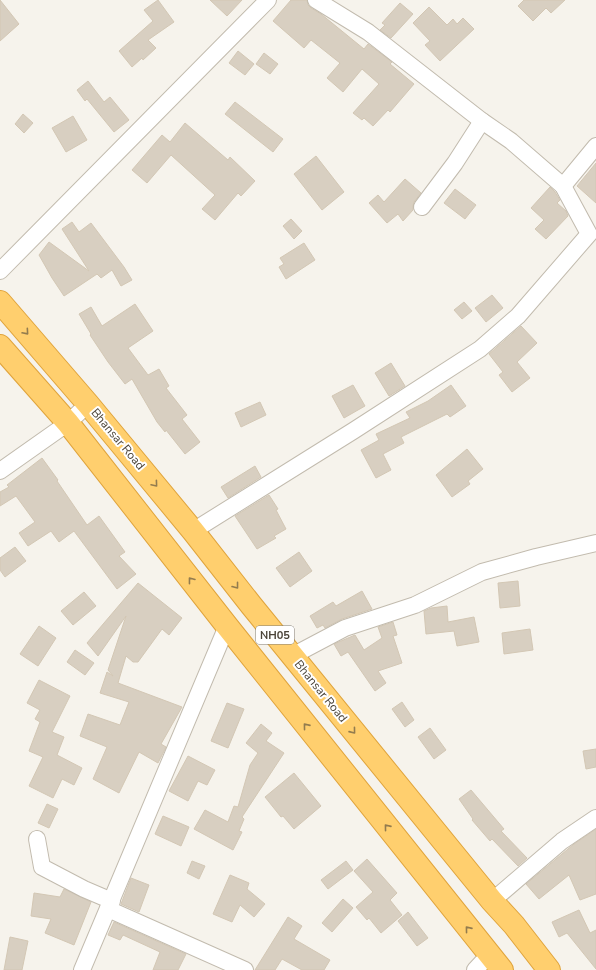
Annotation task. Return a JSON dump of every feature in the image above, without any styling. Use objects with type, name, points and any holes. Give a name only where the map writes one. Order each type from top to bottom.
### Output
[{"type":"highway","name":"Bhansar Road","points":[[0,302],[88,404],[193,530],[292,656],[492,901],[514,925],[549,970]]},
{"type":"highway","name":"NH05","points":[[0,346],[68,423],[228,626],[489,965]]},
{"type":"street","points":[[0,271],[268,0]]},
{"type":"street","points":[[193,530],[353,431],[480,349],[518,316],[592,234],[563,186],[510,141],[368,32],[316,0]]},
{"type":"street","points":[[422,207],[455,163],[482,121]]},
{"type":"street","points":[[563,186],[596,146]]},
{"type":"street","points":[[0,471],[68,423],[88,404]]},
{"type":"street","points":[[292,656],[344,628],[415,604],[482,572],[536,557],[596,543]]},
{"type":"street","points":[[82,970],[228,626]]},
{"type":"street","points":[[492,901],[562,841],[596,818]]},
{"type":"street","points":[[37,839],[42,867],[84,889],[110,905],[245,970]]},
{"type":"building","points":[[0,0],[19,24],[0,41]]},
{"type":"building","points":[[158,0],[174,22],[148,40],[156,48],[143,60],[142,58],[132,67],[119,51],[153,21],[144,10]]},
{"type":"building","points":[[210,0],[242,0],[227,16]]},
{"type":"building","points":[[291,0],[307,0],[308,5],[311,8],[321,14],[364,49],[368,44],[392,62],[390,64],[414,84],[390,112],[388,110],[373,126],[364,118],[362,120],[353,113],[379,84],[362,69],[343,92],[327,78],[340,63],[311,40],[304,48],[273,21]]},
{"type":"building","points":[[524,0],[565,0],[551,13],[546,8],[533,21],[518,6]]},
{"type":"building","points":[[400,3],[413,14],[391,38],[380,30],[385,25],[382,23]]},
{"type":"building","points":[[429,7],[447,25],[453,19],[457,24],[463,18],[474,29],[440,61],[425,45],[430,41],[413,23]]},
{"type":"building","points":[[238,51],[254,64],[245,75],[229,63]]},
{"type":"building","points":[[264,53],[278,64],[270,74],[256,64]]},
{"type":"building","points":[[88,81],[104,102],[110,97],[129,120],[114,132],[87,99],[85,101],[77,90]]},
{"type":"building","points":[[235,102],[283,139],[273,152],[225,114]]},
{"type":"building","points":[[23,114],[33,123],[24,133],[15,124]]},
{"type":"building","points":[[73,116],[87,140],[66,152],[52,128]]},
{"type":"building","points":[[185,123],[228,160],[230,157],[255,181],[241,196],[238,193],[215,220],[202,209],[215,195],[171,155],[147,183],[132,170],[162,135],[170,142]]},
{"type":"building","points":[[316,156],[344,192],[322,210],[294,174]]},
{"type":"building","points":[[596,163],[596,203],[577,186]]},
{"type":"building","points":[[405,179],[421,193],[414,202],[413,210],[403,221],[398,214],[387,223],[369,203],[378,195],[384,202]]},
{"type":"building","points":[[550,187],[560,200],[557,203],[566,211],[568,216],[546,239],[535,229],[544,220],[531,208]]},
{"type":"building","points":[[455,189],[476,205],[465,219],[444,203]]},
{"type":"building","points":[[291,219],[302,231],[294,239],[283,226]]},
{"type":"building","points":[[72,222],[79,232],[91,223],[132,280],[121,286],[112,270],[101,278],[97,274],[64,296],[39,255],[49,242],[89,271],[62,229]]},
{"type":"building","points":[[304,243],[315,260],[286,279],[279,267],[284,264],[280,258]]},
{"type":"building","points":[[492,295],[503,308],[486,322],[475,308]]},
{"type":"building","points":[[464,302],[472,311],[462,319],[454,310]]},
{"type":"building","points":[[135,304],[153,331],[128,348],[148,375],[159,369],[169,386],[166,388],[187,415],[182,419],[200,442],[185,454],[166,430],[165,432],[157,422],[132,379],[125,384],[108,362],[90,335],[91,334],[79,314],[91,307],[102,326]]},
{"type":"building","points":[[521,326],[537,343],[517,362],[530,378],[512,392],[499,375],[503,372],[489,354]]},
{"type":"building","points":[[391,363],[405,386],[389,396],[375,373]]},
{"type":"building","points":[[353,385],[365,406],[344,418],[332,396]]},
{"type":"building","points":[[451,385],[466,406],[450,417],[447,414],[401,437],[404,443],[383,454],[391,470],[376,478],[361,450],[379,440],[376,434],[410,418],[406,412],[428,401]]},
{"type":"building","points":[[260,402],[266,415],[241,427],[235,413]]},
{"type":"building","points":[[467,449],[483,469],[468,481],[470,484],[452,497],[436,475]]},
{"type":"building","points":[[42,458],[87,525],[99,516],[125,552],[119,556],[136,574],[117,589],[74,531],[59,542],[51,531],[28,546],[19,533],[35,522],[16,496],[0,506],[0,492],[9,487],[7,485]]},
{"type":"building","points":[[255,466],[261,477],[228,498],[221,487]]},
{"type":"building","points":[[269,495],[278,509],[276,510],[286,529],[274,536],[276,538],[257,549],[235,516]]},
{"type":"building","points":[[15,547],[26,561],[5,577],[0,570],[0,558]]},
{"type":"building","points":[[299,552],[312,571],[290,587],[276,568]]},
{"type":"building","points":[[518,581],[520,606],[500,608],[498,583]]},
{"type":"building","points":[[138,583],[182,618],[169,635],[162,629],[138,662],[133,662],[126,656],[118,683],[182,707],[161,744],[166,747],[158,763],[139,752],[119,793],[93,779],[107,747],[80,736],[88,714],[120,725],[129,702],[100,693],[107,672],[113,676],[108,670],[126,616],[98,656],[87,643]]},
{"type":"building","points":[[362,591],[372,609],[342,619],[325,628],[323,625],[317,628],[310,616],[333,602],[336,606]]},
{"type":"building","points":[[84,592],[96,606],[73,625],[61,611]]},
{"type":"building","points":[[447,606],[448,622],[474,617],[479,642],[457,646],[454,631],[426,634],[424,611],[431,608]]},
{"type":"building","points":[[393,622],[397,635],[393,636],[402,663],[378,671],[386,683],[375,691],[348,652],[341,656],[334,644],[355,635],[364,650],[382,638],[378,627]]},
{"type":"building","points":[[39,626],[56,638],[38,666],[20,654]]},
{"type":"building","points":[[530,629],[533,650],[504,654],[502,633]]},
{"type":"building","points":[[75,650],[94,663],[85,675],[67,662]]},
{"type":"building","points":[[39,680],[70,696],[52,732],[64,737],[57,755],[82,768],[74,785],[62,779],[53,798],[29,786],[43,757],[29,751],[40,722],[35,719],[40,710],[27,703]]},
{"type":"building","points":[[402,702],[414,720],[405,727],[392,709]]},
{"type":"building","points":[[227,703],[244,709],[228,748],[211,741]]},
{"type":"building","points":[[261,724],[272,733],[266,741],[284,753],[242,817],[244,819],[239,831],[242,832],[233,850],[194,829],[205,810],[228,822],[234,806],[238,807],[250,765],[258,753],[246,743]]},
{"type":"building","points":[[430,728],[446,750],[434,759],[418,737]]},
{"type":"building","points":[[596,749],[596,767],[586,769],[583,751]]},
{"type":"building","points":[[188,756],[215,770],[207,785],[198,781],[188,801],[169,791]]},
{"type":"building","points":[[294,773],[321,806],[294,829],[283,816],[281,817],[265,797]]},
{"type":"building","points":[[471,790],[504,829],[501,831],[527,858],[518,866],[492,839],[490,841],[472,820],[473,819],[459,799]]},
{"type":"building","points":[[47,804],[58,809],[49,828],[38,823]]},
{"type":"building","points":[[163,816],[189,827],[181,846],[155,834]]},
{"type":"building","points":[[596,829],[596,894],[580,900],[569,875],[539,899],[526,884],[574,844]]},
{"type":"building","points":[[367,859],[397,893],[390,900],[402,915],[381,933],[369,918],[367,920],[356,907],[373,892],[354,871]]},
{"type":"building","points":[[192,861],[205,866],[199,879],[187,873]]},
{"type":"building","points":[[346,861],[353,870],[328,889],[321,880]]},
{"type":"building","points":[[230,875],[249,883],[247,889],[265,904],[254,917],[240,905],[232,922],[213,914]]},
{"type":"building","points":[[131,878],[149,885],[139,912],[121,904]]},
{"type":"building","points":[[64,889],[91,902],[74,945],[45,933],[51,919],[31,916],[34,893],[60,897]]},
{"type":"building","points":[[343,899],[353,908],[332,932],[322,923]]},
{"type":"building","points":[[579,910],[590,933],[596,930],[596,969],[567,933],[559,937],[552,922]]},
{"type":"building","points":[[408,912],[428,938],[417,946],[398,921]]},
{"type":"building","points":[[288,917],[302,926],[294,939],[330,960],[324,970],[302,970],[282,959],[275,970],[255,970]]},
{"type":"building","points":[[114,922],[186,954],[178,970],[153,970],[160,952],[123,935],[120,940],[108,935]]},
{"type":"building","points":[[10,937],[28,941],[22,970],[4,970]]}]
